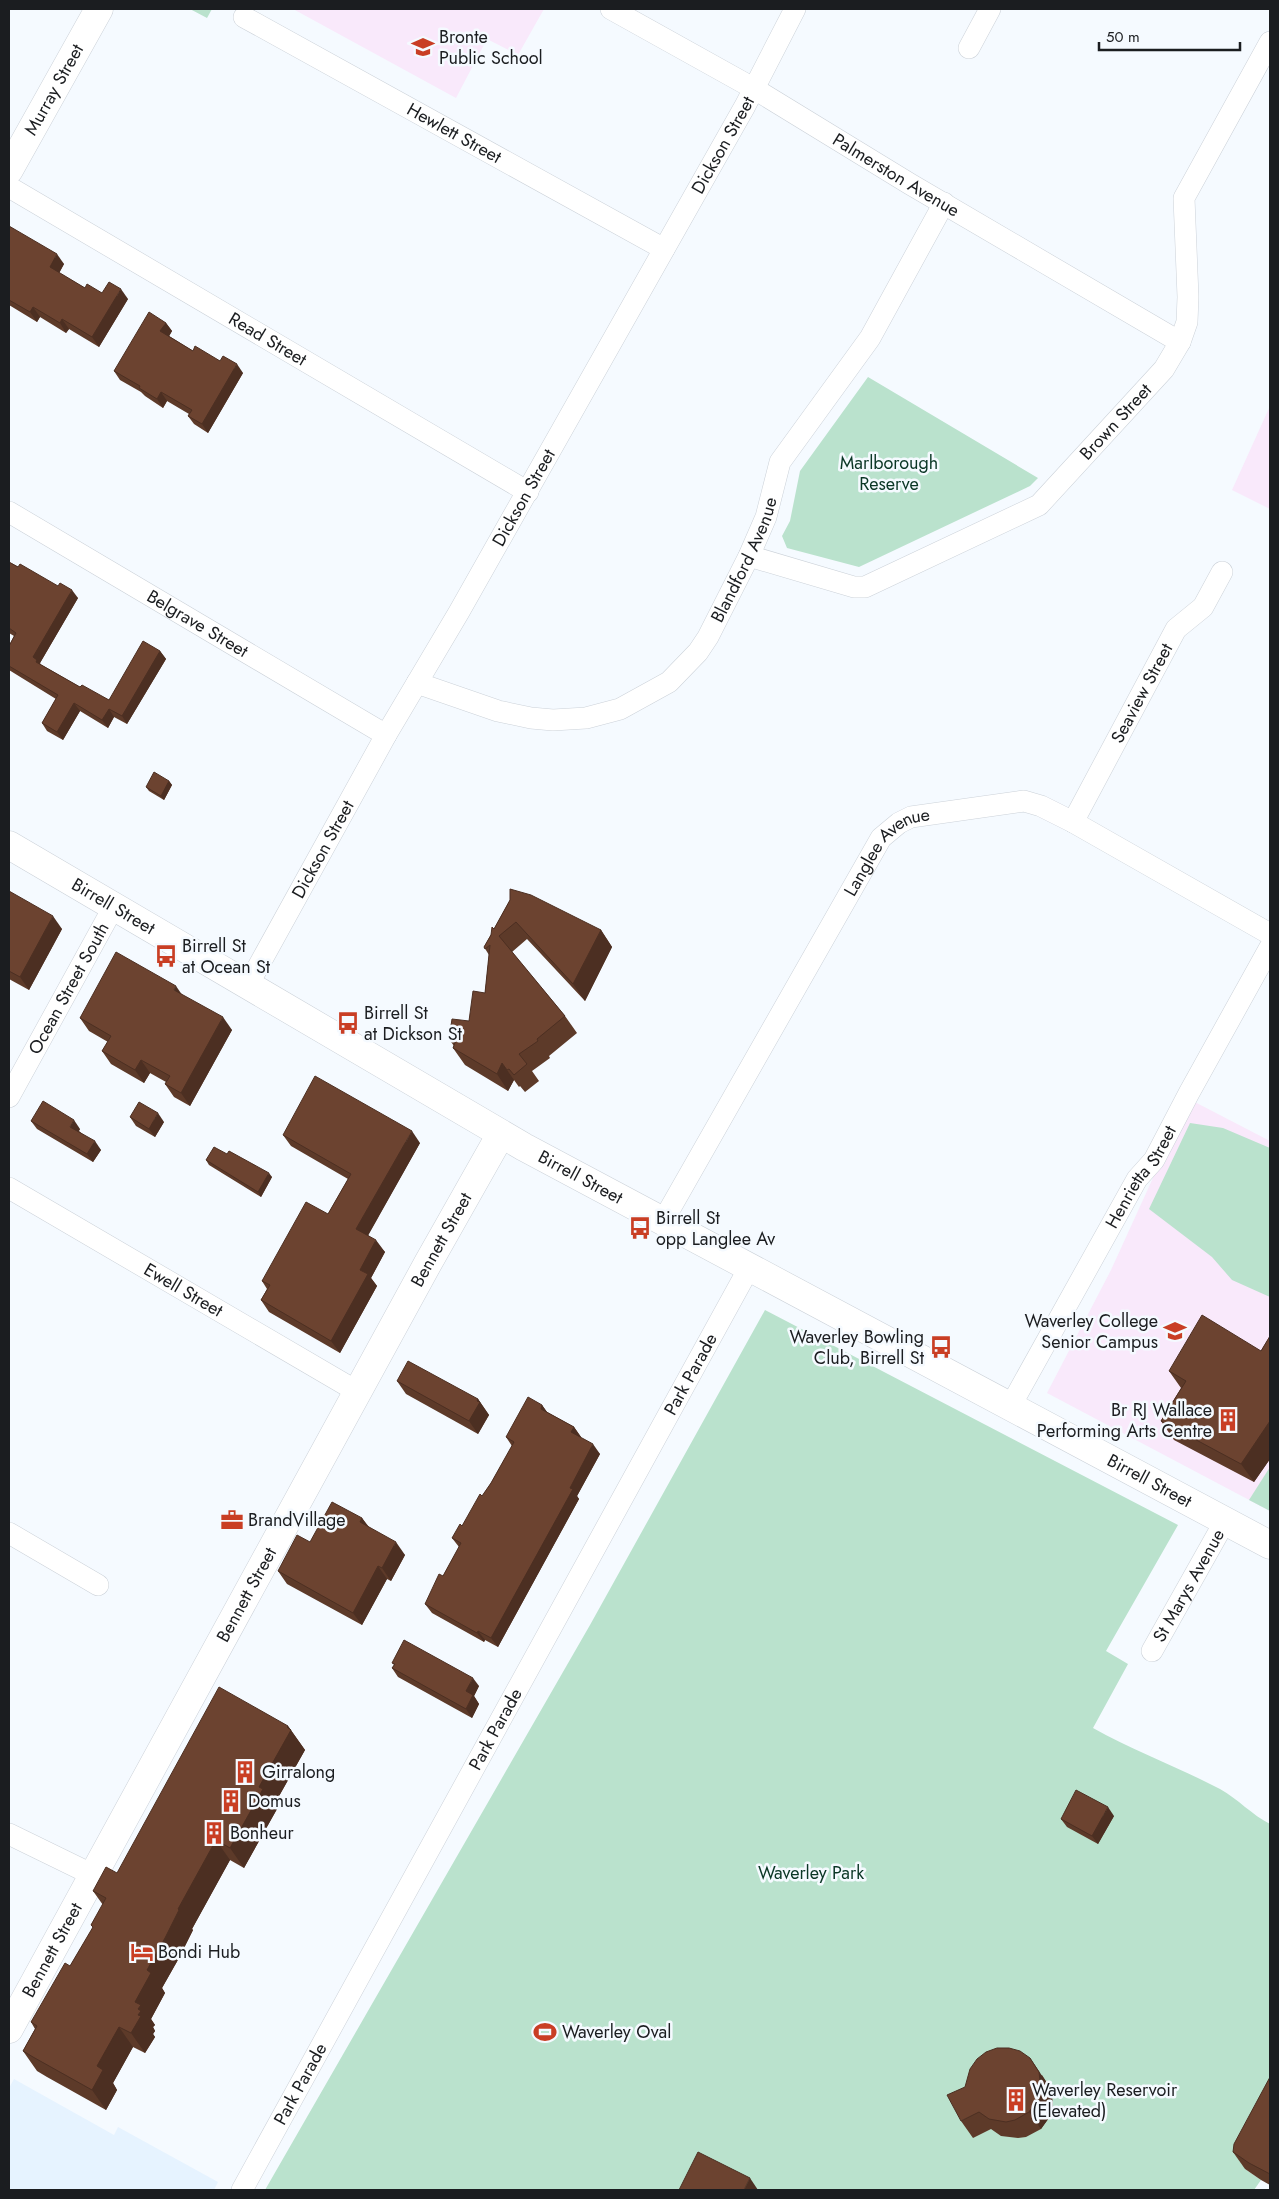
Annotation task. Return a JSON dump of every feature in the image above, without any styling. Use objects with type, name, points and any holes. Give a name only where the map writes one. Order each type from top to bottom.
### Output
[{"type":"main road","name":"Murray Street","points":[[9,170],[99,9]]},
{"type":"main road","name":"Birrell Street","points":[[9,845],[501,1134],[1270,1545]]},
{"type":"main road","name":"Bennett Street","points":[[9,2029],[432,1255],[501,1134]]},
{"type":"street","name":"Palmerston Avenue","points":[[611,9],[753,88],[944,204],[1180,342]]},
{"type":"street","name":"Dickson Street","points":[[248,985],[386,735],[528,492],[745,106],[795,9]]},
{"type":"street","points":[[969,48],[990,9]]},
{"type":"street","name":"Hewlett Street","points":[[244,17],[664,249]]},
{"type":"street","name":"Brown Street","points":[[749,556],[854,587],[865,587],[1039,505],[1164,369],[1180,342],[1187,322],[1188,297],[1184,198],[1270,42]]},
{"type":"street","name":"Read Street","points":[[9,187],[528,492]]},
{"type":"street","name":"Blandford Avenue","points":[[417,683],[498,711],[531,718],[570,720],[620,709],[669,682],[698,652],[708,637],[749,556],[766,517],[780,462],[870,338],[944,204]]},
{"type":"street","name":"Belgrave Street","points":[[9,512],[386,735]]},
{"type":"street","name":"Seaview Street","points":[[1073,822],[1176,629],[1203,607],[1222,572]]},
{"type":"street","name":"Langlee Avenue","points":[[663,1221],[881,838],[899,823],[911,817],[1024,801],[1041,806],[1073,822],[1270,934]]},
{"type":"street","name":"Ocean Street South","points":[[9,1097],[114,906]]},
{"type":"street","name":"Henrietta Street","points":[[1010,1407],[1137,1179],[1154,1160],[1188,1093],[1270,947]]},
{"type":"street","name":"Ewell Street","points":[[9,1188],[358,1392]]},
{"type":"street","name":"Park Parade","points":[[242,2190],[749,1268]]},
{"type":"street","name":"St Marys Avenue","points":[[1152,1651],[1225,1521]]},
{"type":"street","points":[[9,1533],[98,1585]]},
{"type":"street","points":[[9,1834],[93,1875]]},
{"type":"shaded area","name":"Bronte Public School","points":[[293,9],[544,9],[518,55],[487,39],[456,98]]},
{"type":"shaded area","points":[[1270,406],[1270,509],[1232,490]]},
{"type":"shaded area","name":"Waverley College Senior Campus","points":[[1189,1099],[1270,1141],[1270,1511],[1047,1393],[1111,1270]]},
{"type":"shaded area","points":[[14,2079],[114,2135],[118,2127],[218,2182],[214,2190],[9,2190],[9,2088]]},
{"type":"green space","points":[[190,9],[212,9],[207,18]]},
{"type":"green space","name":"Marlborough Reserve","points":[[868,377],[1038,478],[1030,486],[859,567],[787,548],[782,536],[790,521],[800,471]]},
{"type":"green space","points":[[1190,1123],[1223,1128],[1270,1148],[1270,1297],[1232,1280],[1212,1257],[1149,1209]]},
{"type":"green space","name":"Waverley Park","points":[[765,1310],[1178,1525],[1106,1651],[1128,1664],[1093,1728],[1220,1789],[1270,1824],[1270,2115],[1245,2169],[1261,2180],[1254,2190],[265,2190],[590,1625]]},
{"type":"green space","points":[[1270,1467],[1270,1511],[1249,1500]]},
{"type":"building","points":[[9,226],[57,254],[50,267],[85,288],[87,284],[102,293],[109,282],[121,289],[92,337],[62,319],[60,323],[33,307],[30,312],[9,300]]},
{"type":"building","points":[[149,312],[166,323],[160,331],[193,351],[195,346],[220,361],[223,356],[237,364],[202,424],[188,416],[192,410],[161,392],[157,399],[139,388],[140,386],[114,371]]},
{"type":"building","points":[[9,562],[18,567],[20,564],[58,586],[60,583],[72,590],[33,657],[37,660],[36,662],[80,687],[82,685],[109,700],[143,641],[160,651],[122,716],[109,709],[102,720],[74,703],[57,732],[42,723],[58,695],[9,666],[9,646],[16,633],[9,628]]},
{"type":"building","points":[[154,772],[169,781],[161,796],[146,787]]},
{"type":"building","points":[[510,889],[531,895],[601,930],[573,984],[516,922],[499,936],[565,1016],[537,1039],[538,1041],[519,1054],[527,1064],[514,1075],[502,1063],[497,1074],[453,1048],[456,1040],[449,1039],[452,1019],[469,1021],[473,991],[485,993],[490,945],[485,949],[484,947],[491,935],[492,927],[494,929],[510,900]]},
{"type":"building","points":[[9,891],[53,916],[20,977],[9,971]]},
{"type":"building","points":[[116,952],[176,986],[174,990],[223,1017],[181,1093],[165,1084],[170,1076],[141,1060],[135,1070],[102,1051],[111,1036],[80,1018]]},
{"type":"building","points":[[315,1076],[412,1131],[356,1229],[376,1240],[360,1270],[368,1274],[331,1341],[261,1300],[270,1285],[262,1281],[306,1202],[328,1214],[351,1174],[283,1135]]},
{"type":"building","points":[[43,1101],[74,1120],[70,1127],[95,1141],[87,1154],[31,1121]]},
{"type":"building","points":[[139,1102],[158,1113],[149,1129],[130,1117]]},
{"type":"building","points":[[214,1147],[227,1154],[229,1151],[269,1173],[258,1192],[206,1160]]},
{"type":"building","name":"Br RJ Wallace Performing Arts Centre","points":[[1202,1315],[1261,1351],[1270,1336],[1270,1421],[1241,1464],[1161,1421],[1186,1381],[1169,1371]]},
{"type":"building","points":[[408,1361],[478,1399],[477,1401],[480,1402],[469,1421],[397,1381]]},
{"type":"building","points":[[528,1397],[542,1405],[541,1409],[574,1427],[571,1432],[593,1444],[570,1488],[573,1489],[491,1638],[478,1631],[477,1633],[425,1604],[439,1574],[443,1576],[461,1543],[452,1538],[460,1524],[462,1526],[480,1494],[482,1496],[491,1483],[514,1442],[506,1437]]},
{"type":"building","points":[[332,1502],[362,1518],[360,1522],[396,1542],[382,1568],[378,1566],[353,1613],[278,1571],[297,1535],[310,1542]]},
{"type":"building","points":[[404,1640],[473,1678],[466,1691],[473,1695],[466,1709],[392,1668],[395,1664],[392,1663]]},
{"type":"building","points":[[219,1687],[288,1726],[291,1730],[259,1787],[263,1789],[230,1848],[216,1840],[147,1970],[151,1973],[135,2002],[141,2005],[138,2009],[141,2011],[138,2015],[141,2016],[131,2033],[119,2027],[97,2066],[103,2070],[92,2090],[23,2051],[37,2026],[31,2022],[65,1963],[70,1966],[93,1927],[91,1925],[106,1898],[93,1891],[106,1867],[117,1873]]},
{"type":"building","points":[[1076,1790],[1108,1807],[1092,1836],[1061,1819]]},
{"type":"building","name":"Waverley Reservoir (Elevated)","points":[[997,2048],[1009,2048],[1020,2051],[1030,2058],[1039,2072],[1041,2089],[1039,2098],[1029,2112],[1015,2120],[1006,2122],[989,2119],[979,2112],[961,2121],[947,2095],[965,2087],[970,2069],[977,2059],[986,2052]]},
{"type":"building","points":[[1270,2077],[1270,2174],[1233,2152],[1234,2144]]},
{"type":"building","points":[[698,2152],[750,2178],[744,2190],[679,2190]]},
{"type":"place","name":"Bronte Public School","points":[[423,47]]},
{"type":"place","name":"Birrell St at Ocean St","points":[[166,956]]},
{"type":"place","name":"Birrell St at Dickson St","points":[[348,1023]]},
{"type":"place","name":"Birrell St opp Langlee Av","points":[[640,1228]]},
{"type":"place","name":"Waverley College Senior Campus","points":[[1175,1331]]},
{"type":"place","name":"Waverley Bowling Club, Birrell St","points":[[941,1347]]},
{"type":"place","name":"Br RJ Wallace Performing Arts Centre","points":[[1228,1420]]},
{"type":"place","name":"BrandVillage","points":[[232,1520]]},
{"type":"place","name":"Girralong","points":[[245,1772]]},
{"type":"place","name":"Domus","points":[[231,1801]]},
{"type":"place","name":"Bonheur","points":[[214,1833]]},
{"type":"place","name":"Bondi Hub","points":[[142,1952]]},
{"type":"place","name":"Waverley Oval","points":[[545,2032]]},
{"type":"place","name":"Waverley Reservoir (Elevated)","points":[[1016,2100]]}]
